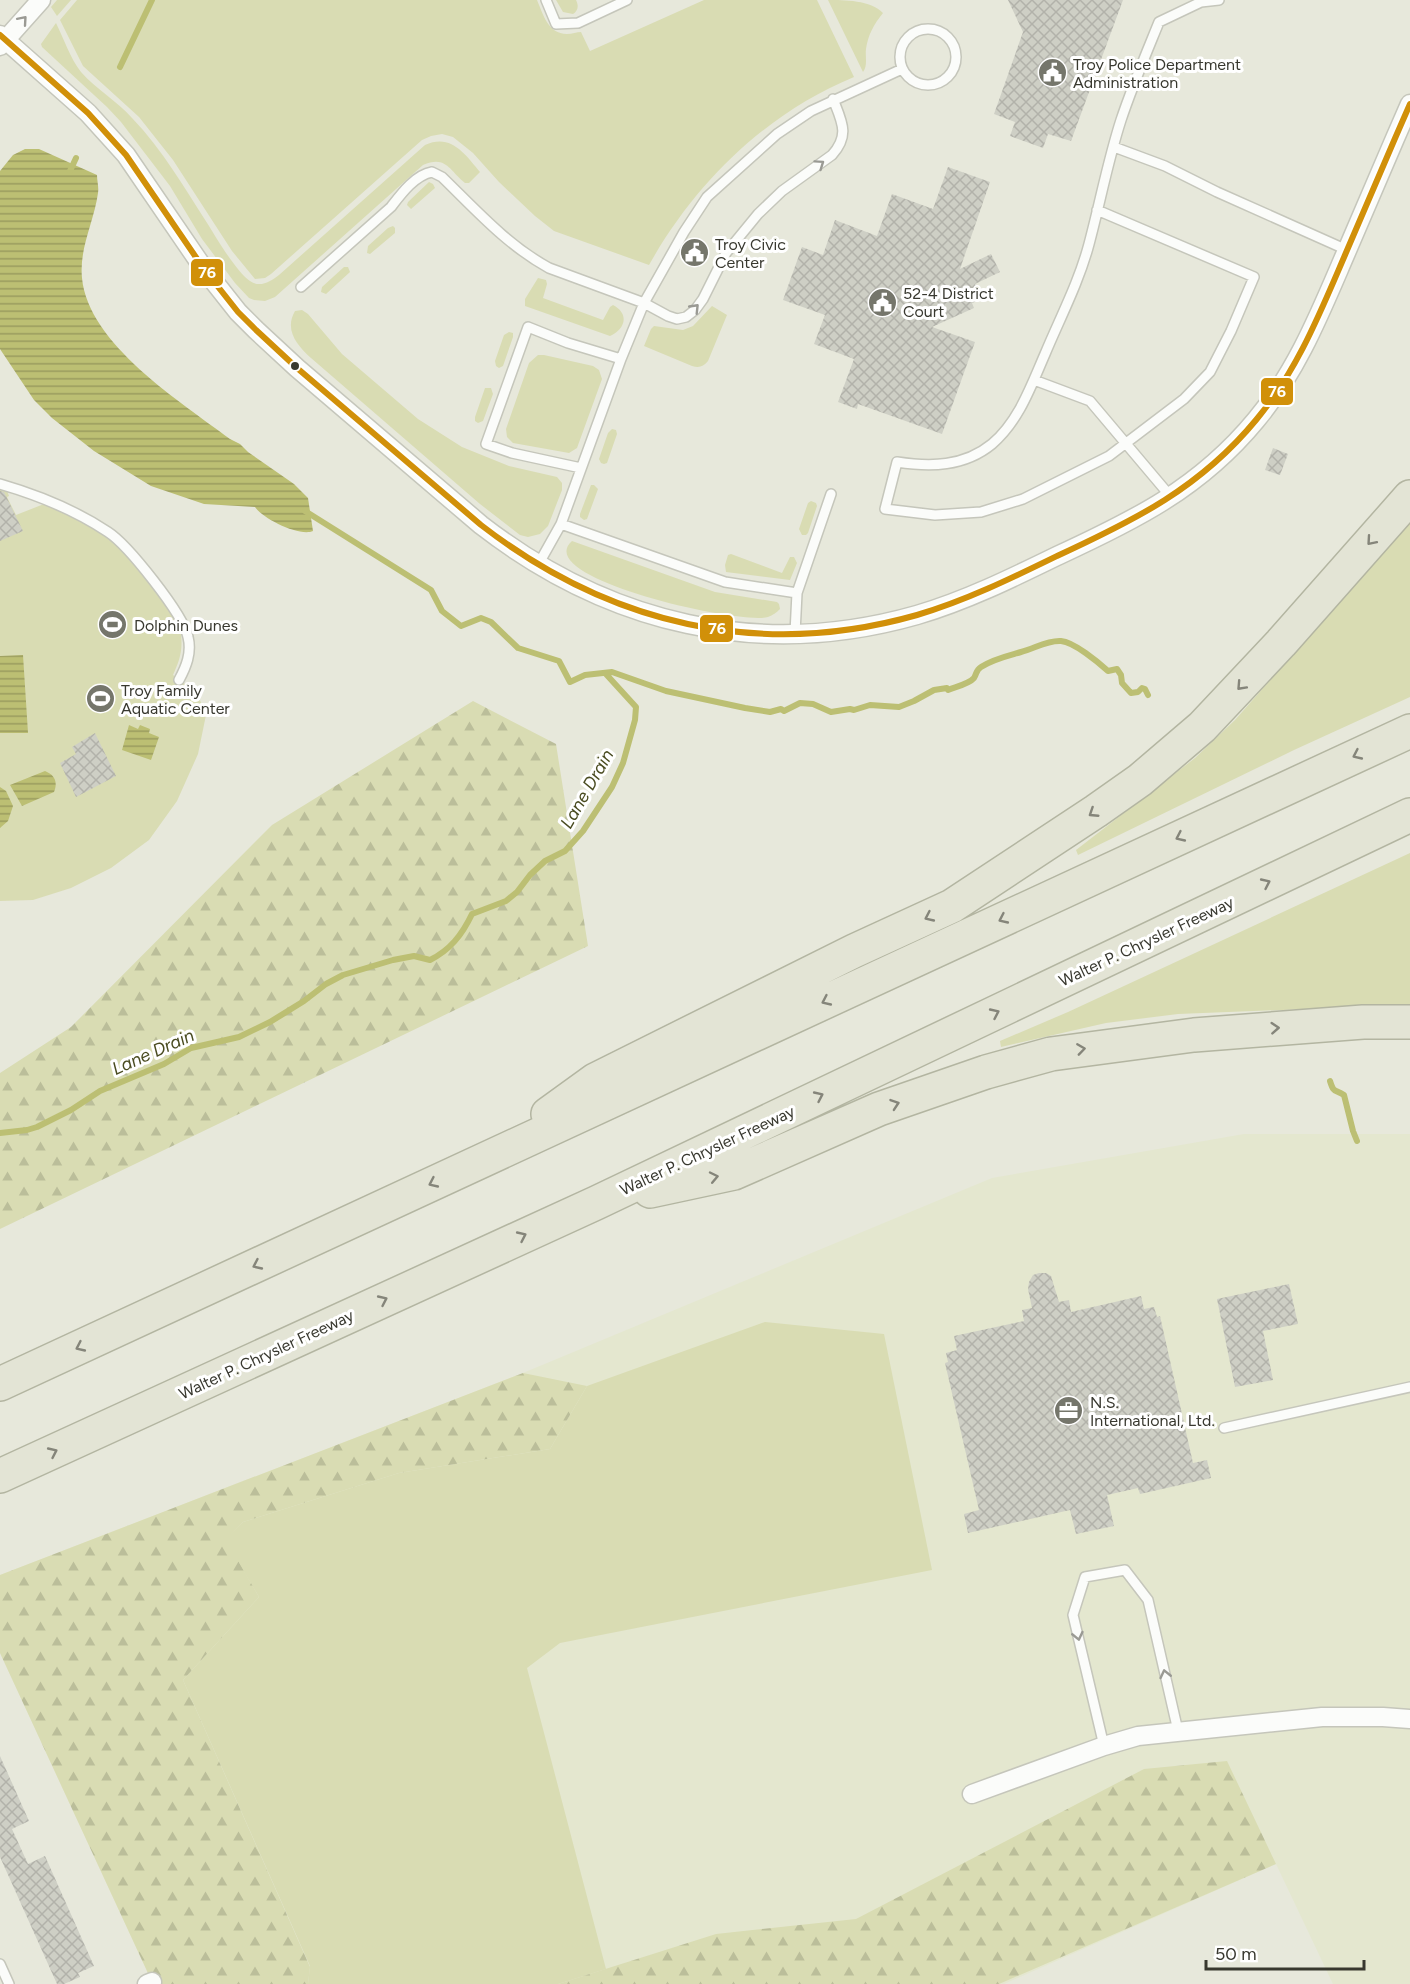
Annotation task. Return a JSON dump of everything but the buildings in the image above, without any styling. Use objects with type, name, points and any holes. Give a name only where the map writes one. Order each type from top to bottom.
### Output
[{"type":"highway","points":[[486,1159],[595,1080],[854,951],[952,906],[1140,780],[1202,727],[1281,643],[1410,497]]},
{"type":"highway","points":[[0,1384],[1410,730]]},
{"type":"highway","name":"Walter P. Chrysler Freeway","points":[[0,1476],[596,1203],[1410,814]]},
{"type":"highway","points":[[596,1203],[734,1173],[879,1109],[986,1072],[1051,1054],[1206,1034],[1364,1022],[1410,1022]]},
{"type":"street","points":[[41,0],[2,41],[88,113],[126,155],[204,269],[238,312],[297,368],[467,514],[538,565],[597,596],[622,606],[676,622],[724,630],[795,633],[865,627],[902,619],[946,605],[1118,527],[1171,497],[1197,478],[1234,446],[1259,418],[1304,348],[1410,104]]},
{"type":"street","points":[[1383,1717],[1410,1707]]},
{"type":"street","points":[[972,1794],[1138,1736],[1322,1717],[1410,1719]]},
{"type":"lane","points":[[546,0],[556,24],[578,22],[627,0]]},
{"type":"lane","points":[[1097,210],[1254,277],[1231,331],[1210,372],[1184,399],[1109,456],[1044,490],[981,512],[935,515],[885,509],[897,462],[937,466],[951,464],[990,446],[1011,424],[1034,380],[1080,272],[1120,121],[1159,22],[1201,3],[1219,0]]},
{"type":"lane","points":[[924,28],[942,32],[954,45],[956,53],[953,71],[940,82],[922,85],[914,82],[902,69],[900,60],[903,43],[916,31],[924,28]]},
{"type":"lane","points":[[538,565],[561,524],[621,358],[644,303],[684,232],[707,197],[777,134],[811,111],[902,69]]},
{"type":"lane","points":[[301,287],[391,207],[420,176],[432,172],[442,177],[505,239],[549,268],[644,303],[677,319],[686,317],[703,299],[726,253],[758,214],[782,191],[832,155],[838,148],[844,133],[833,99]]},
{"type":"lane","points":[[1114,147],[1165,166],[1217,192],[1347,250]]},
{"type":"lane","points":[[580,468],[512,453],[486,444],[511,371],[528,327],[568,343],[621,358]]},
{"type":"lane","points":[[1034,380],[1090,401],[1171,497]]},
{"type":"lane","points":[[0,484],[41,496],[110,533],[138,561],[172,607],[188,637],[188,662],[179,680]]},
{"type":"lane","points":[[795,633],[797,593],[831,494]]},
{"type":"lane","points":[[561,524],[725,582],[797,593]]},
{"type":"lane","points":[[1224,1428],[1410,1387]]},
{"type":"lane","points":[[1104,1746],[1073,1615],[1085,1577],[1125,1570],[1148,1600],[1178,1731]]},
{"type":"lane","points":[[0,1964],[9,1984]]},
{"type":"shaded area","points":[[25,149],[39,149],[97,175],[98,193],[83,256],[82,278],[88,302],[101,326],[119,348],[163,389],[294,484],[308,498],[313,531],[300,531],[282,526],[266,517],[255,507],[204,504],[151,486],[94,451],[52,418],[34,400],[0,349],[0,171],[13,155]]},
{"type":"shaded area","points":[[23,655],[28,733],[0,733],[0,656]]},
{"type":"shaded area","points":[[129,725],[138,729],[140,725],[150,729],[149,733],[159,737],[151,760],[122,750]]},
{"type":"shaded area","points":[[45,771],[55,779],[54,792],[22,806],[10,785]]},
{"type":"shaded area","points":[[0,787],[6,791],[13,806],[8,821],[0,828]]},
{"type":"shaded area","points":[[1244,1134],[1410,1134],[1410,1984],[1333,1984],[1276,1864],[1004,1984],[153,1984],[0,1653],[0,1575],[523,1373],[992,1178]]},
{"type":"green space","points":[[57,0],[71,0],[57,16],[51,7]]},
{"type":"green space","points":[[77,0],[537,0],[544,17],[555,31],[569,34],[581,32],[590,51],[704,0],[817,0],[854,77],[791,110],[736,154],[688,206],[649,265],[554,231],[499,182],[473,153],[453,137],[442,134],[422,140],[271,274],[265,278],[255,279],[232,251],[173,160],[139,117],[83,66],[60,20]]},
{"type":"green space","points":[[556,0],[576,0],[577,10],[573,14],[563,12]]},
{"type":"green space","points":[[828,0],[865,3],[883,13],[868,39],[863,72]]},
{"type":"green space","points":[[56,23],[77,67],[126,112],[154,143],[228,256],[239,271],[254,283],[265,283],[279,275],[425,145],[442,142],[457,147],[480,172],[469,183],[465,183],[447,165],[431,162],[423,165],[275,297],[265,301],[254,300],[249,298],[235,283],[202,239],[170,186],[121,122],[42,47],[41,44]]},
{"type":"green space","points":[[429,182],[435,188],[411,209],[407,205],[408,202]]},
{"type":"green space","points":[[393,226],[395,233],[370,254],[367,253],[368,246]]},
{"type":"green space","points":[[344,267],[348,267],[350,272],[326,294],[321,292],[322,287]]},
{"type":"green space","points":[[538,278],[546,280],[547,284],[543,298],[603,320],[613,305],[622,313],[624,321],[622,325],[610,336],[525,306],[525,299]]},
{"type":"green space","points":[[712,306],[727,315],[708,361],[703,366],[692,366],[644,346],[654,326],[683,330],[693,326]]},
{"type":"green space","points":[[302,310],[342,354],[418,419],[462,447],[509,466],[557,477],[562,483],[562,490],[548,526],[540,534],[528,537],[520,535],[480,504],[311,358],[301,348],[292,331],[292,318],[295,311]]},
{"type":"green space","points":[[509,332],[513,333],[513,337],[503,366],[499,368],[495,361],[504,335]]},
{"type":"green space","points":[[538,355],[593,366],[599,370],[602,379],[577,448],[569,453],[513,443],[507,437],[506,429],[529,363]]},
{"type":"green space","points":[[485,388],[491,388],[493,394],[483,421],[478,423],[475,417]]},
{"type":"green space","points":[[612,429],[616,430],[617,434],[607,463],[604,464],[599,459],[608,433]]},
{"type":"green space","points":[[591,485],[598,489],[587,519],[584,520],[580,514]]},
{"type":"green space","name":"Troy Family Aquatic Center","points":[[0,486],[6,488],[9,496],[7,497],[16,515],[44,504],[103,533],[136,565],[170,610],[181,635],[180,656],[173,675],[197,693],[206,715],[198,754],[177,801],[149,840],[111,868],[71,888],[33,900],[0,901]]},
{"type":"green space","points":[[811,501],[817,506],[808,533],[802,535],[799,529],[808,503]]},
{"type":"green space","points":[[1410,521],[1410,697],[1294,750],[1078,855],[1076,850],[1195,758],[1235,720]]},
{"type":"green space","points":[[572,541],[715,592],[777,602],[780,609],[768,617],[750,618],[719,614],[643,596],[581,570],[567,555]]},
{"type":"green space","points":[[731,554],[782,573],[790,557],[794,557],[797,563],[790,580],[726,572],[725,565],[728,555]]},
{"type":"green space","points":[[473,701],[556,744],[588,946],[0,1229],[0,1073],[71,1027],[272,825]]},
{"type":"green space","points":[[1410,853],[1410,1005],[1178,1014],[1106,1023],[1001,1047],[1000,1041],[1068,1012]]},
{"type":"green space","points":[[765,1322],[884,1334],[932,1570],[560,1643],[527,1668],[606,1969],[558,1984],[308,1984],[310,1966],[183,1680],[259,1597],[225,1540],[243,1522],[399,1473],[550,1449],[587,1386]]},
{"type":"green space","points":[[523,1373],[587,1386],[550,1449],[399,1473],[243,1522],[226,1540],[259,1597],[183,1680],[310,1967],[308,1984],[153,1984],[0,1653],[0,1575]]},
{"type":"green space","points":[[1227,1761],[1276,1864],[999,1984],[558,1984],[716,1934],[856,1919],[1144,1769]]},
{"type":"waterway","name":"Lane Drain","points":[[120,67],[152,0]]},
{"type":"waterway","name":"Lane Drain","points":[[70,171],[76,158]]},
{"type":"waterway","points":[[305,511],[431,590],[442,611],[461,626],[481,618],[491,622],[518,648],[559,661],[570,682],[585,675],[612,672],[666,691],[770,712],[781,709],[784,711],[800,703],[813,704],[831,712],[854,710],[870,705],[899,707],[934,690],[947,688],[948,690],[969,682],[979,668],[995,660],[1046,643],[1061,641],[1079,649],[1108,671],[1117,669],[1122,683],[1131,693],[1138,692],[1142,688],[1148,695]]},
{"type":"waterway","name":"Lane Drain","points":[[0,1133],[37,1127],[71,1110],[100,1091],[164,1064],[191,1048],[239,1037],[270,1022],[343,975],[414,956],[430,960],[444,952],[460,935],[472,914],[506,901],[545,861],[565,851],[583,831],[612,787],[623,763],[635,720],[636,707],[605,673]]},
{"type":"waterway","points":[[1330,1081],[1334,1090],[1344,1095],[1357,1141]]},
{"type":"transit line","name":"76","points":[[0,35],[88,113],[126,155],[204,269],[238,312],[297,368],[481,525],[530,559],[581,587],[634,609],[688,624],[743,632],[800,634],[858,628],[935,609],[1006,581],[1113,529],[1165,500],[1212,465],[1256,420],[1296,362],[1410,104]]},
{"type":"place","name":"Troy Police Department Administration","points":[[1052,73]]},
{"type":"place","name":"Troy Civic Center","points":[[694,253]]},
{"type":"place","name":"52-4 District Court","points":[[882,302]]},
{"type":"place","name":"Dolphin Dunes","points":[[113,625]]},
{"type":"place","name":"Troy Family Aquatic Center","points":[[100,699]]},
{"type":"place","name":"N.S. International, Ltd.","points":[[1069,1411]]}]
